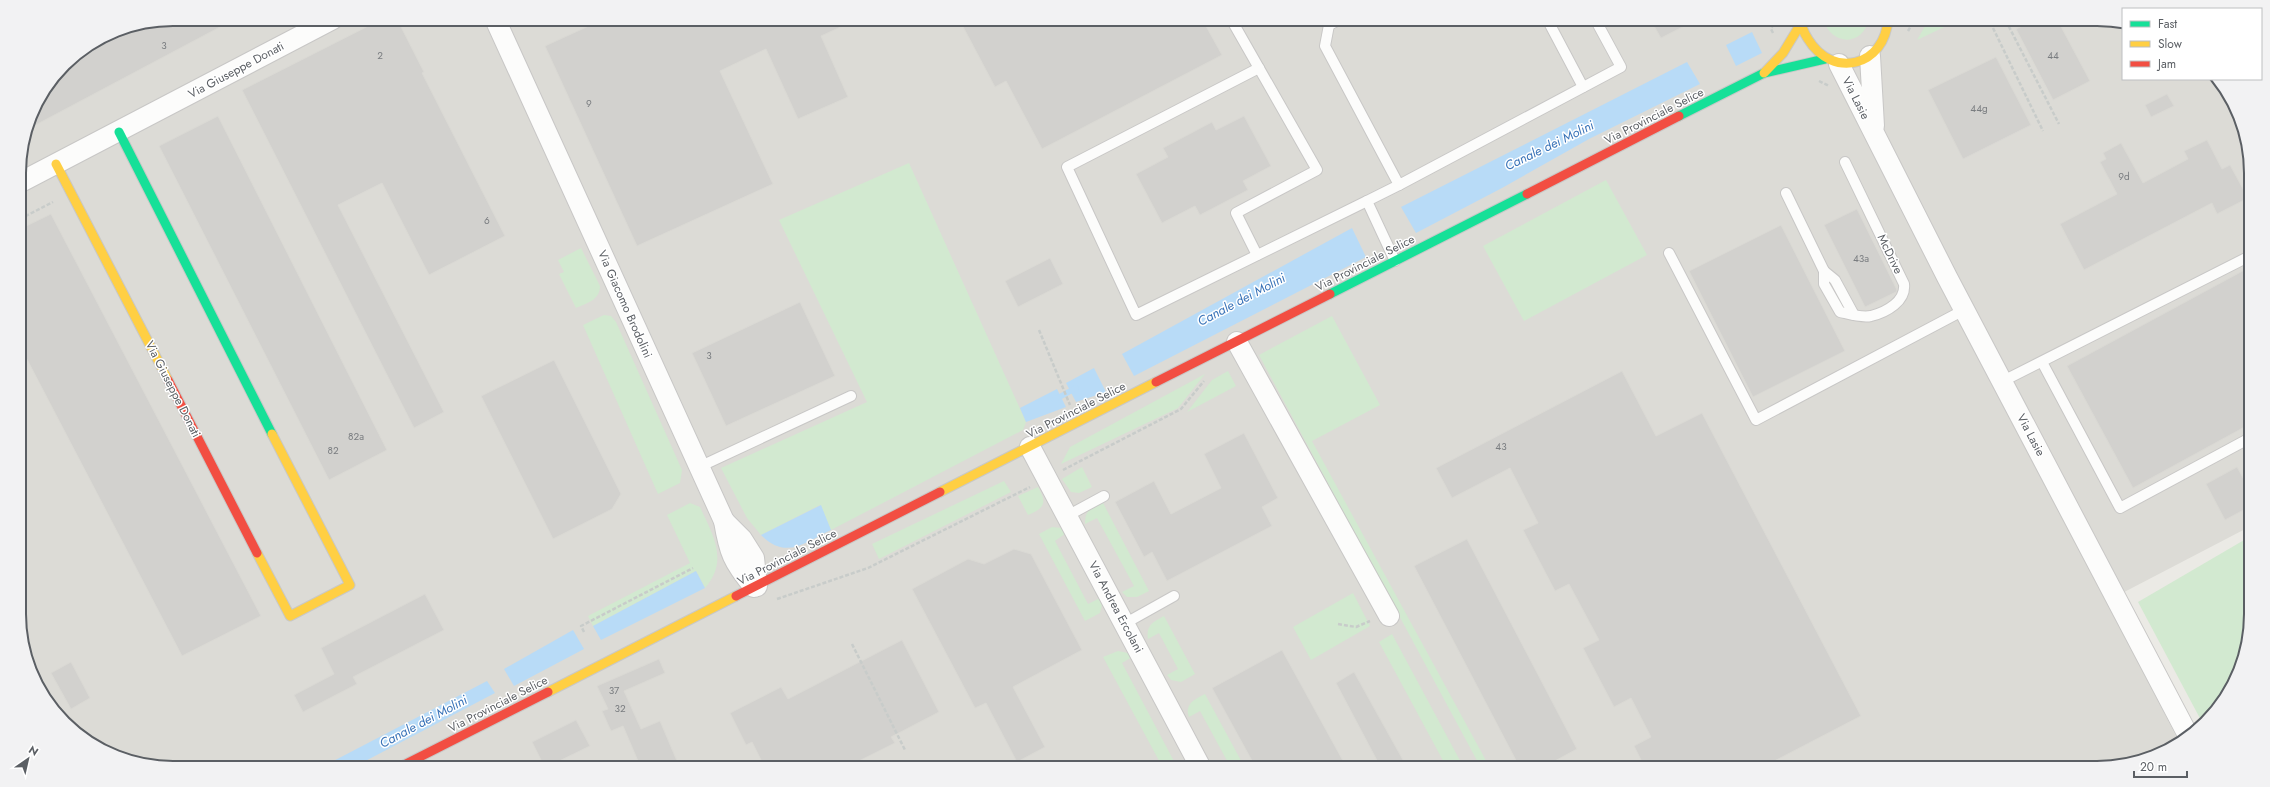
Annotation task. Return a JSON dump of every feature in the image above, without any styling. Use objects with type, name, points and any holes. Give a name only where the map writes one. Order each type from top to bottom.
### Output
[{"type":"main road","name":"Via Provinciale Selice","points":[[1764,74],[1783,53],[1799,26]]},
{"type":"main road","name":"Via Provinciale Selice","points":[[1803,26],[1814,50],[1832,62]]},
{"type":"main road","name":"Via Provinciale Selice","points":[[412,761],[1764,74],[1832,62],[1853,64],[1870,56],[1878,49],[1885,37],[1888,26]]},
{"type":"main road","name":"Via Giuseppe Donati","points":[[56,164],[290,616],[350,585],[324,538],[118,132]]},
{"type":"street","name":"Via Giuseppe Donati","points":[[56,164],[320,26]]},
{"type":"street","name":"Via Giacomo Brodolini","points":[[498,26],[724,521],[729,550],[746,563]]},
{"type":"street","name":"Via Lasie","points":[[1870,56],[1874,132]]},
{"type":"street","name":"Via Lasie","points":[[1832,62],[1874,132],[1964,310],[2003,381],[2187,731]]},
{"type":"street","points":[[26,180],[56,164]]},
{"type":"street","points":[[1237,342],[1380,618]]},
{"type":"street","name":"Via Andrea Ercolani","points":[[1030,447],[1197,761]]},
{"type":"street","points":[[746,563],[785,572]]},
{"type":"street","points":[[746,563],[756,586]]},
{"type":"street","points":[[732,599],[746,563]]},
{"type":"lane","points":[[1235,26],[1317,170],[1236,213],[1257,255]]},
{"type":"lane","points":[[1328,26],[1326,46],[1399,185]]},
{"type":"lane","points":[[1551,26],[1583,87]]},
{"type":"lane","points":[[1259,68],[1067,167],[1136,315],[1399,185],[1621,67],[1599,26]]},
{"type":"lane","name":"McDrive","points":[[1786,193],[1824,271],[1824,284],[1840,312],[1870,316],[1886,310],[1901,300],[1905,292],[1904,284],[1846,162]]},
{"type":"lane","points":[[1367,201],[1395,261]]},
{"type":"lane","points":[[1669,253],[1756,420],[1964,310]]},
{"type":"lane","points":[[2003,381],[2244,259]]},
{"type":"lane","points":[[2042,362],[2120,508],[2244,441]]},
{"type":"lane","points":[[699,467],[851,396]]},
{"type":"lane","points":[[1067,516],[1104,496]]},
{"type":"lane","points":[[1124,624],[1174,596]]},
{"type":"path","points":[[2009,26],[2059,124]]},
{"type":"path","points":[[1993,28],[2043,131]]},
{"type":"path","points":[[26,216],[71,192]]},
{"type":"path","points":[[1038,330],[1071,406]]},
{"type":"path","points":[[770,601],[868,568],[1047,478],[1181,409],[1207,378]]},
{"type":"path","points":[[584,632],[581,626],[693,568]]},
{"type":"path","points":[[1338,624],[1356,627],[1380,618]]},
{"type":"path","points":[[852,644],[905,750]]},
{"type":"shaded area","points":[[163,26],[2107,26],[2122,28],[2122,80],[2211,80],[2229,108],[2239,135],[2244,163],[2244,530],[2107,601],[2177,737],[2153,750],[2135,756],[2107,761],[163,761],[144,758],[117,750],[99,741],[76,725],[62,711],[41,679],[31,652],[27,633],[26,163],[29,144],[37,117],[46,99],[62,76],[76,62],[99,46],[117,37],[135,31]]},
{"type":"green space","points":[[1826,26],[1867,26],[1860,35],[1847,40],[1839,38]]},
{"type":"green space","points":[[1925,26],[1946,26],[1917,40]]},
{"type":"green space","points":[[909,163],[1026,422],[1023,430],[831,530],[820,505],[761,535],[747,518],[721,468],[867,402],[779,220]]},
{"type":"green space","points":[[1606,180],[1647,255],[1524,321],[1483,246]]},
{"type":"green space","points":[[581,248],[600,286],[598,295],[595,298],[576,308],[559,274],[564,272],[558,260]]},
{"type":"green space","points":[[604,315],[611,316],[616,322],[682,470],[680,483],[658,494],[583,325]]},
{"type":"green space","points":[[1332,316],[1380,405],[1312,441],[1486,761],[1477,761],[1259,355]]},
{"type":"green space","points":[[1228,371],[1236,386],[1187,412],[1212,380]]},
{"type":"green space","points":[[1205,374],[1178,408],[1061,464],[1070,447]]},
{"type":"green space","points":[[1082,467],[1092,487],[1079,493],[1071,492],[1062,479]]},
{"type":"green space","points":[[1004,481],[1011,492],[879,559],[872,544]]},
{"type":"green space","points":[[1038,487],[1043,497],[1043,504],[1038,510],[1028,515],[1018,496]]},
{"type":"green space","points":[[1102,501],[1149,591],[1137,597],[1127,597],[1122,592],[1134,586],[1097,518],[1085,524],[1086,516],[1089,510]]},
{"type":"green space","points":[[690,503],[700,507],[714,538],[716,548],[716,568],[712,578],[705,588],[696,571],[593,626],[588,616],[690,563],[667,515]]},
{"type":"green space","points":[[1052,527],[1061,528],[1066,533],[1055,541],[1088,604],[1100,598],[1102,605],[1100,613],[1085,621],[1039,534]]},
{"type":"green space","points":[[2244,540],[2244,624],[2239,652],[2233,670],[2224,688],[2208,711],[2200,719],[2138,602]]},
{"type":"green space","points":[[1353,593],[1370,626],[1311,660],[1293,627]]},
{"type":"green space","points":[[1164,616],[1195,674],[1181,682],[1171,680],[1167,675],[1178,669],[1159,633],[1148,639],[1148,630],[1151,624]]},
{"type":"green space","points":[[1392,634],[1460,761],[1443,761],[1379,642]]},
{"type":"green space","points":[[1118,651],[1128,653],[1132,657],[1122,663],[1174,761],[1159,761],[1103,657]]},
{"type":"green space","points":[[1205,694],[1241,761],[1227,761],[1200,711],[1189,717],[1189,705],[1194,700]]},
{"type":"water","points":[[1752,32],[1762,53],[1736,66],[1726,45]]},
{"type":"water","points":[[1687,62],[1700,84],[1589,139],[1502,188],[1416,233],[1401,207]]},
{"type":"water","points":[[1352,228],[1366,257],[1134,376],[1122,354]]},
{"type":"water","points":[[1094,368],[1106,392],[1076,402],[1066,383]]},
{"type":"water","points":[[1057,389],[1066,407],[1026,422],[1020,408]]},
{"type":"water","points":[[821,505],[831,530],[804,544],[787,548],[779,547],[761,535]]},
{"type":"water","points":[[696,571],[705,588],[601,640],[593,626]]},
{"type":"water","points":[[573,630],[584,649],[514,686],[504,669]]},
{"type":"water","points":[[487,681],[495,693],[365,761],[333,761]]},
{"type":"building","points":[[222,26],[34,126],[46,99],[62,76],[76,62],[108,41],[135,31],[154,27]]},
{"type":"building","points":[[368,26],[401,26],[424,72],[422,73],[505,236],[429,275],[382,183],[338,205],[444,412],[414,428],[242,90]]},
{"type":"building","points":[[589,26],[843,26],[821,36],[848,97],[798,119],[766,49],[720,71],[773,184],[637,246],[545,46]]},
{"type":"building","points":[[963,26],[1206,26],[1222,55],[1042,149],[1006,81],[995,87]]},
{"type":"building","points":[[1654,26],[1684,26],[1661,38]]},
{"type":"building","points":[[2022,26],[2061,26],[2090,81],[2053,100],[2016,29]]},
{"type":"building","points":[[1996,57],[2031,125],[1963,159],[1928,90]]},
{"type":"building","points":[[2167,94],[2174,106],[2151,117],[2145,105]]},
{"type":"building","points":[[218,116],[387,450],[329,480],[159,146]]},
{"type":"building","points":[[1244,116],[1271,166],[1243,181],[1248,190],[1200,215],[1195,206],[1162,223],[1136,174],[1168,157],[1163,148],[1212,122],[1216,130]]},
{"type":"building","points":[[2207,140],[2222,169],[2230,165],[2244,191],[2244,200],[2217,214],[2212,203],[2084,270],[2060,224],[2117,194],[2100,162],[2106,159],[2103,153],[2121,143],[2143,183],[2188,159],[2184,151]]},
{"type":"building","points":[[1857,209],[1897,290],[1896,292],[1865,307],[1824,225]]},
{"type":"building","points":[[51,214],[261,616],[182,656],[26,357],[26,226]]},
{"type":"building","points":[[1781,225],[1845,351],[1753,397],[1689,271]]},
{"type":"building","points":[[1050,258],[1063,284],[1018,307],[1005,281]]},
{"type":"building","points":[[2244,270],[2244,427],[2133,488],[2067,366]]},
{"type":"building","points":[[800,302],[835,376],[726,426],[692,353]]},
{"type":"building","points":[[554,360],[621,494],[612,509],[553,539],[481,396]]},
{"type":"building","points":[[1622,371],[1656,436],[1702,413],[1861,716],[1774,761],[1642,761],[1634,746],[1651,737],[1631,698],[1614,707],[1583,648],[1599,640],[1569,584],[1555,591],[1523,530],[1538,523],[1510,468],[1452,498],[1436,468]]},
{"type":"building","points":[[1244,433],[1278,498],[1262,507],[1272,526],[1167,581],[1152,552],[1144,557],[1115,502],[1154,481],[1171,514],[1221,488],[1204,454]]},
{"type":"building","points":[[2237,467],[2244,480],[2244,510],[2225,520],[2206,484]]},
{"type":"building","points":[[1467,539],[1577,749],[1555,761],[1516,761],[1414,566]]},
{"type":"building","points":[[1014,549],[1031,554],[1082,650],[1013,687],[1045,747],[1019,761],[1016,761],[986,703],[975,708],[912,589],[968,559],[984,564]]},
{"type":"building","points":[[425,594],[444,630],[353,677],[357,684],[303,712],[294,695],[334,674],[321,648]]},
{"type":"building","points":[[902,640],[939,712],[891,737],[895,743],[859,761],[762,761],[752,742],[746,745],[730,713],[781,687],[788,699]]},
{"type":"building","points":[[1282,650],[1343,761],[1252,761],[1212,688]]},
{"type":"building","points":[[659,659],[665,673],[624,691],[641,729],[660,721],[677,761],[638,761],[623,726],[611,731],[602,711],[608,709],[597,686]]},
{"type":"building","points":[[71,662],[90,698],[71,709],[51,673]]},
{"type":"building","points":[[1354,672],[1403,760],[1377,761],[1336,683]]},
{"type":"building","points":[[576,720],[590,746],[559,761],[542,761],[532,742]]},
{"type":"waterway","name":"Canale dei Molini","points":[[1054,400],[1076,388]]},
{"type":"traffic: fast","points":[[1679,116],[1764,73],[1825,59]]},
{"type":"traffic: fast","points":[[119,132],[272,434]]},
{"type":"traffic: fast","points":[[1330,294],[1527,194]]},
{"type":"traffic: slow","points":[[1764,73],[1783,53],[1799,26]]},
{"type":"traffic: slow","points":[[1802,26],[1808,39],[1818,52],[1831,60],[1844,63],[1856,62],[1868,57],[1878,48],[1885,35],[1887,26]]},
{"type":"traffic: slow","points":[[56,164],[168,380]]},
{"type":"traffic: slow","points":[[940,492],[1156,382]]},
{"type":"traffic: slow","points":[[257,553],[290,616],[350,585],[272,434]]},
{"type":"traffic: slow","points":[[548,692],[736,596]]},
{"type":"traffic: jam","points":[[1527,194],[1679,116]]},
{"type":"traffic: jam","points":[[1156,382],[1330,294]]},
{"type":"traffic: jam","points":[[168,380],[257,553]]},
{"type":"traffic: jam","points":[[736,596],[940,492]]},
{"type":"traffic: jam","points":[[412,761],[548,692]]}]
